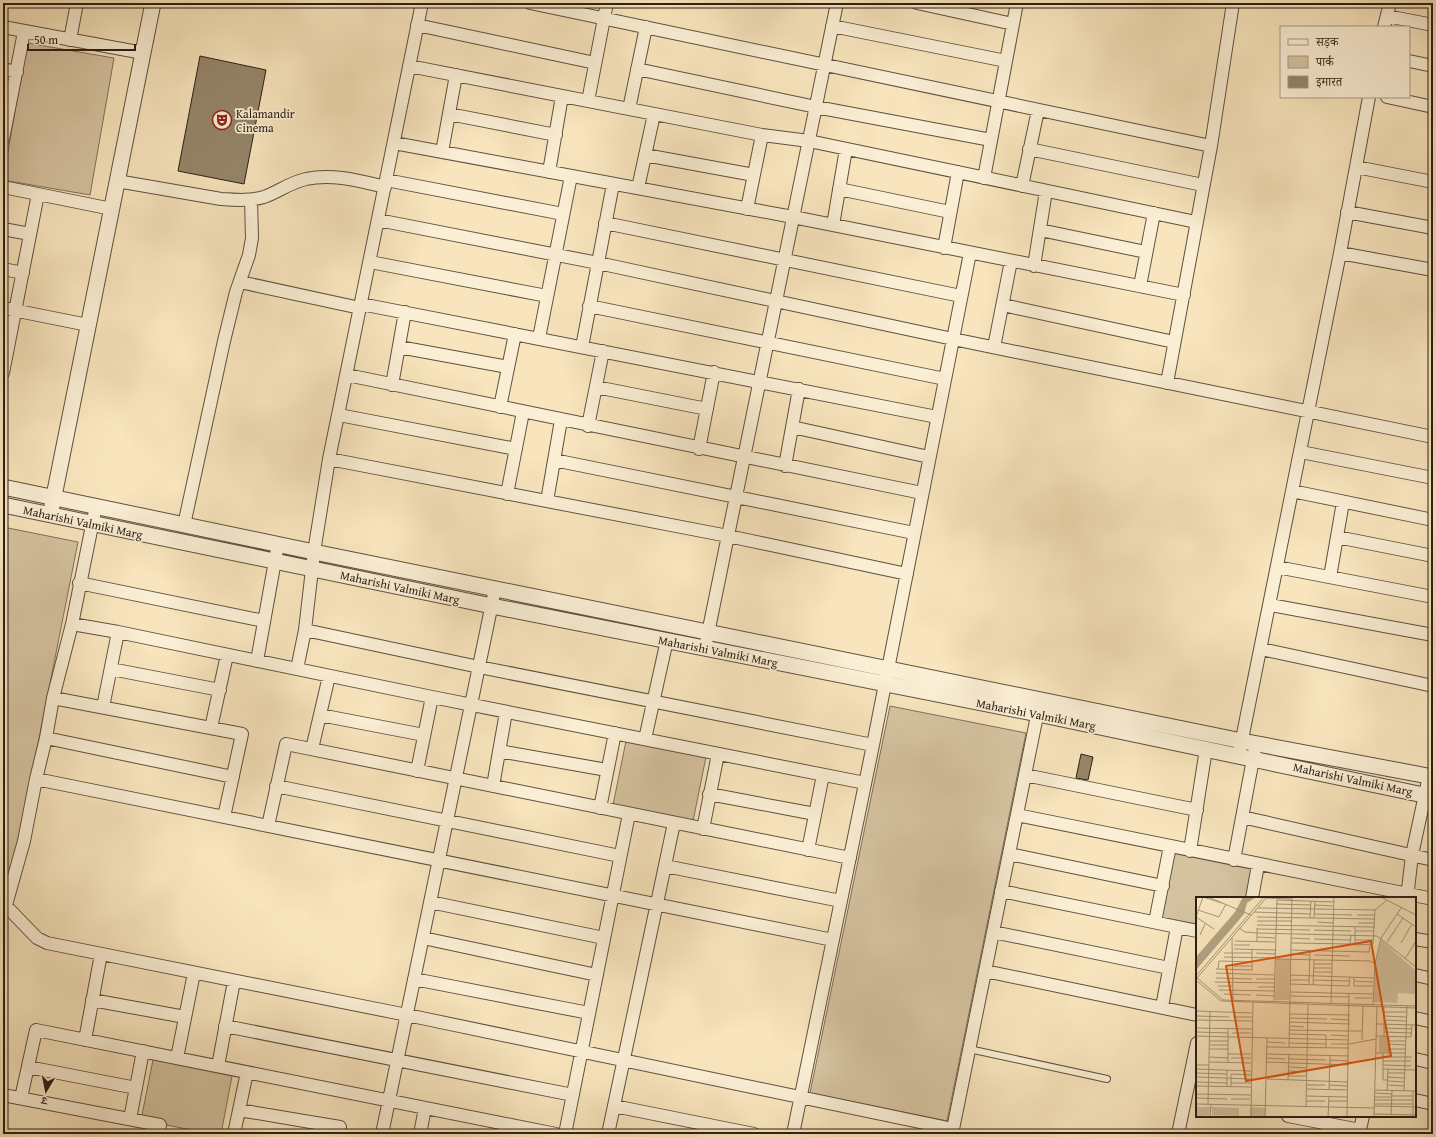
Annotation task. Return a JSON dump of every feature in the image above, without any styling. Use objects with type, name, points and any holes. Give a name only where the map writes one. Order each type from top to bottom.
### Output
[{"type":"street","points":[[70,40],[77,3]]},
{"type":"street","points":[[50,515],[153,3]]},
{"type":"street","points":[[297,669],[305,630],[314,552],[329,460],[422,3]]},
{"type":"street","points":[[530,3],[1211,146]]},
{"type":"street","points":[[588,101],[607,3]]},
{"type":"street","points":[[705,648],[837,3]]},
{"type":"street","points":[[916,3],[1013,24]]},
{"type":"street","points":[[984,178],[1017,3]]},
{"type":"street","points":[[1167,383],[1211,146],[1233,3]]},
{"type":"street","points":[[1390,3],[1386,21],[1433,25]]},
{"type":"street","points":[[418,25],[595,63]]},
{"type":"street","points":[[832,26],[1006,61]]},
{"type":"street","points":[[3,27],[143,54]]},
{"type":"street","points":[[629,109],[646,27]]},
{"type":"street","points":[[3,139],[6,112],[24,32]]},
{"type":"street","points":[[1410,61],[1433,66]]},
{"type":"street","points":[[409,66],[762,135],[808,141],[1196,222]]},
{"type":"street","points":[[3,69],[16,72]]},
{"type":"street","points":[[637,69],[816,107],[991,140]]},
{"type":"street","points":[[442,152],[456,75]]},
{"type":"street","points":[[550,172],[562,96]]},
{"type":"street","points":[[1234,860],[1242,817],[1246,757],[1261,649],[1276,567],[1301,452],[1307,412],[1340,254],[1369,98]]},
{"type":"street","points":[[1392,98],[1433,107]]},
{"type":"street","points":[[1022,186],[1038,110]]},
{"type":"street","points":[[449,114],[556,135]]},
{"type":"street","points":[[638,188],[654,114]]},
{"type":"street","points":[[748,209],[762,135]]},
{"type":"street","points":[[394,143],[793,217],[1184,295]]},
{"type":"street","points":[[833,225],[846,149]]},
{"type":"street","points":[[1029,149],[1203,185]]},
{"type":"street","points":[[645,155],[754,175]]},
{"type":"street","points":[[1356,167],[1433,182]]},
{"type":"street","points":[[944,248],[958,172]]},
{"type":"street","points":[[539,338],[571,176]]},
{"type":"street","points":[[117,180],[221,199],[251,200],[307,179],[339,178],[385,183],[563,214]]},
{"type":"street","points":[[582,347],[612,184]]},
{"type":"street","points":[[3,187],[112,209]]},
{"type":"street","points":[[839,189],[950,212]]},
{"type":"street","points":[[1034,266],[1046,191]]},
{"type":"street","points":[[3,373],[5,351],[15,310],[38,194]]},
{"type":"street","points":[[184,525],[224,341],[249,255],[252,238],[251,200]]},
{"type":"street","points":[[1347,212],[1433,228]]},
{"type":"street","points":[[1140,286],[1154,213]]},
{"type":"street","points":[[378,220],[555,256],[598,263],[953,339],[1433,437]]},
{"type":"street","points":[[605,223],[961,296]]},
{"type":"street","points":[[3,228],[30,234]]},
{"type":"street","points":[[1040,230],[1146,252]]},
{"type":"street","points":[[793,1134],[873,745],[970,253]]},
{"type":"street","points":[[1340,254],[1433,270]]},
{"type":"street","points":[[994,347],[1011,261]]},
{"type":"street","points":[[370,262],[547,296]]},
{"type":"street","points":[[3,269],[22,273]]},
{"type":"street","points":[[240,282],[361,306],[405,312],[937,417]]},
{"type":"street","points":[[1003,305],[1174,342]]},
{"type":"street","points":[[589,306],[945,379]]},
{"type":"street","points":[[3,308],[88,325]]},
{"type":"street","points":[[392,385],[405,312]]},
{"type":"street","points":[[500,407],[515,334]]},
{"type":"street","points":[[399,347],[508,367]]},
{"type":"street","points":[[588,426],[603,351]]},
{"type":"street","points":[[699,449],[714,372]]},
{"type":"street","points":[[347,375],[699,449],[922,493]]},
{"type":"street","points":[[596,387],[707,408]]},
{"type":"street","points":[[785,466],[799,389]]},
{"type":"street","points":[[507,494],[523,412]]},
{"type":"street","points":[[338,415],[516,449]]},
{"type":"street","points":[[546,501],[561,420]]},
{"type":"street","points":[[792,427],[930,457]]},
{"type":"street","points":[[1301,452],[1433,478]]},
{"type":"street","points":[[329,460],[728,536],[907,574]]},
{"type":"street","points":[[554,460],[914,533]]},
{"type":"street","name":"Maharishi Valmiki Marg","points":[[3,487],[1041,700],[1249,742],[1431,776]]},
{"type":"street","points":[[1292,491],[1433,520]]},
{"type":"street","points":[[1330,577],[1343,502]]},
{"type":"street","name":"Maharishi Valmiki Marg","points":[[3,505],[492,606],[1038,714],[1429,796]]},
{"type":"street","points":[[96,506],[79,583],[72,624],[53,698],[24,841],[5,910],[37,938],[47,943],[407,1015],[952,1131],[1041,700]]},
{"type":"street","points":[[1337,537],[1433,556]]},
{"type":"street","points":[[257,661],[278,544]]},
{"type":"street","points":[[1276,567],[1433,597]]},
{"type":"street","points":[[79,583],[264,621]]},
{"type":"street","points":[[382,1134],[495,589]]},
{"type":"street","points":[[1270,605],[1433,635]]},
{"type":"street","points":[[72,624],[865,783]]},
{"type":"street","points":[[305,630],[479,667],[873,745]]},
{"type":"street","points":[[103,707],[118,632]]},
{"type":"street","points":[[645,739],[666,640]]},
{"type":"street","points":[[1261,649],[1433,686]]},
{"type":"street","points":[[212,728],[227,655]]},
{"type":"street","points":[[110,669],[220,690]]},
{"type":"street","points":[[312,749],[329,676]]},
{"type":"street","points":[[417,770],[432,697]]},
{"type":"street","points":[[53,698],[242,734],[224,817]]},
{"type":"street","points":[[493,786],[506,712]]},
{"type":"street","points":[[320,715],[424,735]]},
{"type":"street","points":[[600,808],[615,733]]},
{"type":"street","points":[[46,738],[233,777]]},
{"type":"street","points":[[268,826],[286,744],[850,858]]},
{"type":"street","points":[[1190,851],[1206,749]]},
{"type":"street","points":[[499,751],[608,770]]},
{"type":"street","points":[[703,829],[718,754]]},
{"type":"street","points":[[808,850],[823,775]]},
{"type":"street","points":[[1025,775],[1197,810]]},
{"type":"street","points":[[1017,815],[1258,865],[1365,892],[1407,897],[1412,855],[1429,796],[1431,776]]},
{"type":"street","points":[[36,779],[833,940]]},
{"type":"street","points":[[276,786],[620,856]]},
{"type":"street","points":[[709,794],[815,814]]},
{"type":"street","points":[[565,1134],[629,814]]},
{"type":"street","points":[[1242,817],[1433,860]]},
{"type":"street","points":[[608,1134],[674,823]]},
{"type":"street","points":[[1156,922],[1170,846]]},
{"type":"street","points":[[1009,854],[1162,886]]},
{"type":"street","points":[[1252,897],[1258,865]]},
{"type":"street","points":[[665,866],[841,901]]},
{"type":"street","points":[[1001,891],[1196,931]]},
{"type":"street","points":[[1416,898],[1433,899]]},
{"type":"street","points":[[430,902],[604,938]]},
{"type":"street","points":[[1162,1007],[1177,927]]},
{"type":"street","points":[[993,932],[1169,968]]},
{"type":"street","points":[[423,938],[597,975]]},
{"type":"street","points":[[1416,939],[1433,942]]},
{"type":"street","points":[[85,1040],[101,954]]},
{"type":"street","points":[[985,971],[1196,1015]]},
{"type":"street","points":[[177,1058],[194,973]]},
{"type":"street","points":[[1416,975],[1433,979]]},
{"type":"street","points":[[414,979],[589,1013]]},
{"type":"street","points":[[218,1066],[234,981]]},
{"type":"street","points":[[92,1000],[185,1017]]},
{"type":"street","points":[[1416,1018],[1433,1022]]},
{"type":"street","points":[[225,1026],[573,1095]]},
{"type":"street","points":[[21,1098],[36,1030],[424,1108],[533,1132],[556,1134]]},
{"type":"street","points":[[130,1119],[143,1051]]},
{"type":"street","points":[[1178,1134],[1192,1098],[1196,1056]]},
{"type":"street","points":[[1416,1059],[1433,1063]]},
{"type":"street","points":[[28,1067],[136,1088]]},
{"type":"street","points":[[234,1134],[247,1072]]},
{"type":"street","points":[[3,1095],[160,1125],[158,1134]]},
{"type":"street","points":[[1416,1100],[1433,1104]]},
{"type":"street","points":[[614,1106],[754,1134]]},
{"type":"street","points":[[420,1134],[424,1108]]},
{"type":"street","points":[[239,1110],[340,1127]]},
{"type":"street","points":[[1292,1117],[1360,1132],[1363,1117]]},
{"type":"lane","points":[[968,1049],[1107,1079]]},
{"type":"green space","points":[[27,43],[114,58],[90,195],[3,180]]},
{"type":"green space","points":[[3,527],[78,542],[9,890],[3,902]]},
{"type":"green space","points":[[890,706],[1026,733],[947,1121],[810,1093]]},
{"type":"green space","points":[[626,741],[706,757],[693,821],[613,805]]},
{"type":"green space","points":[[1173,852],[1253,868],[1247,897],[1196,897],[1196,924],[1160,917]]},
{"type":"green space","points":[[154,1055],[233,1071],[221,1134],[212,1134],[141,1120]]},
{"type":"building","name":"Kalamandir Cinema","points":[[200,56],[266,70],[244,184],[178,171]]},
{"type":"building","points":[[1081,754],[1093,757],[1088,780],[1076,778]]},
{"type":"place","name":"Kalamandir Cinema","points":[[222,120]]}]
